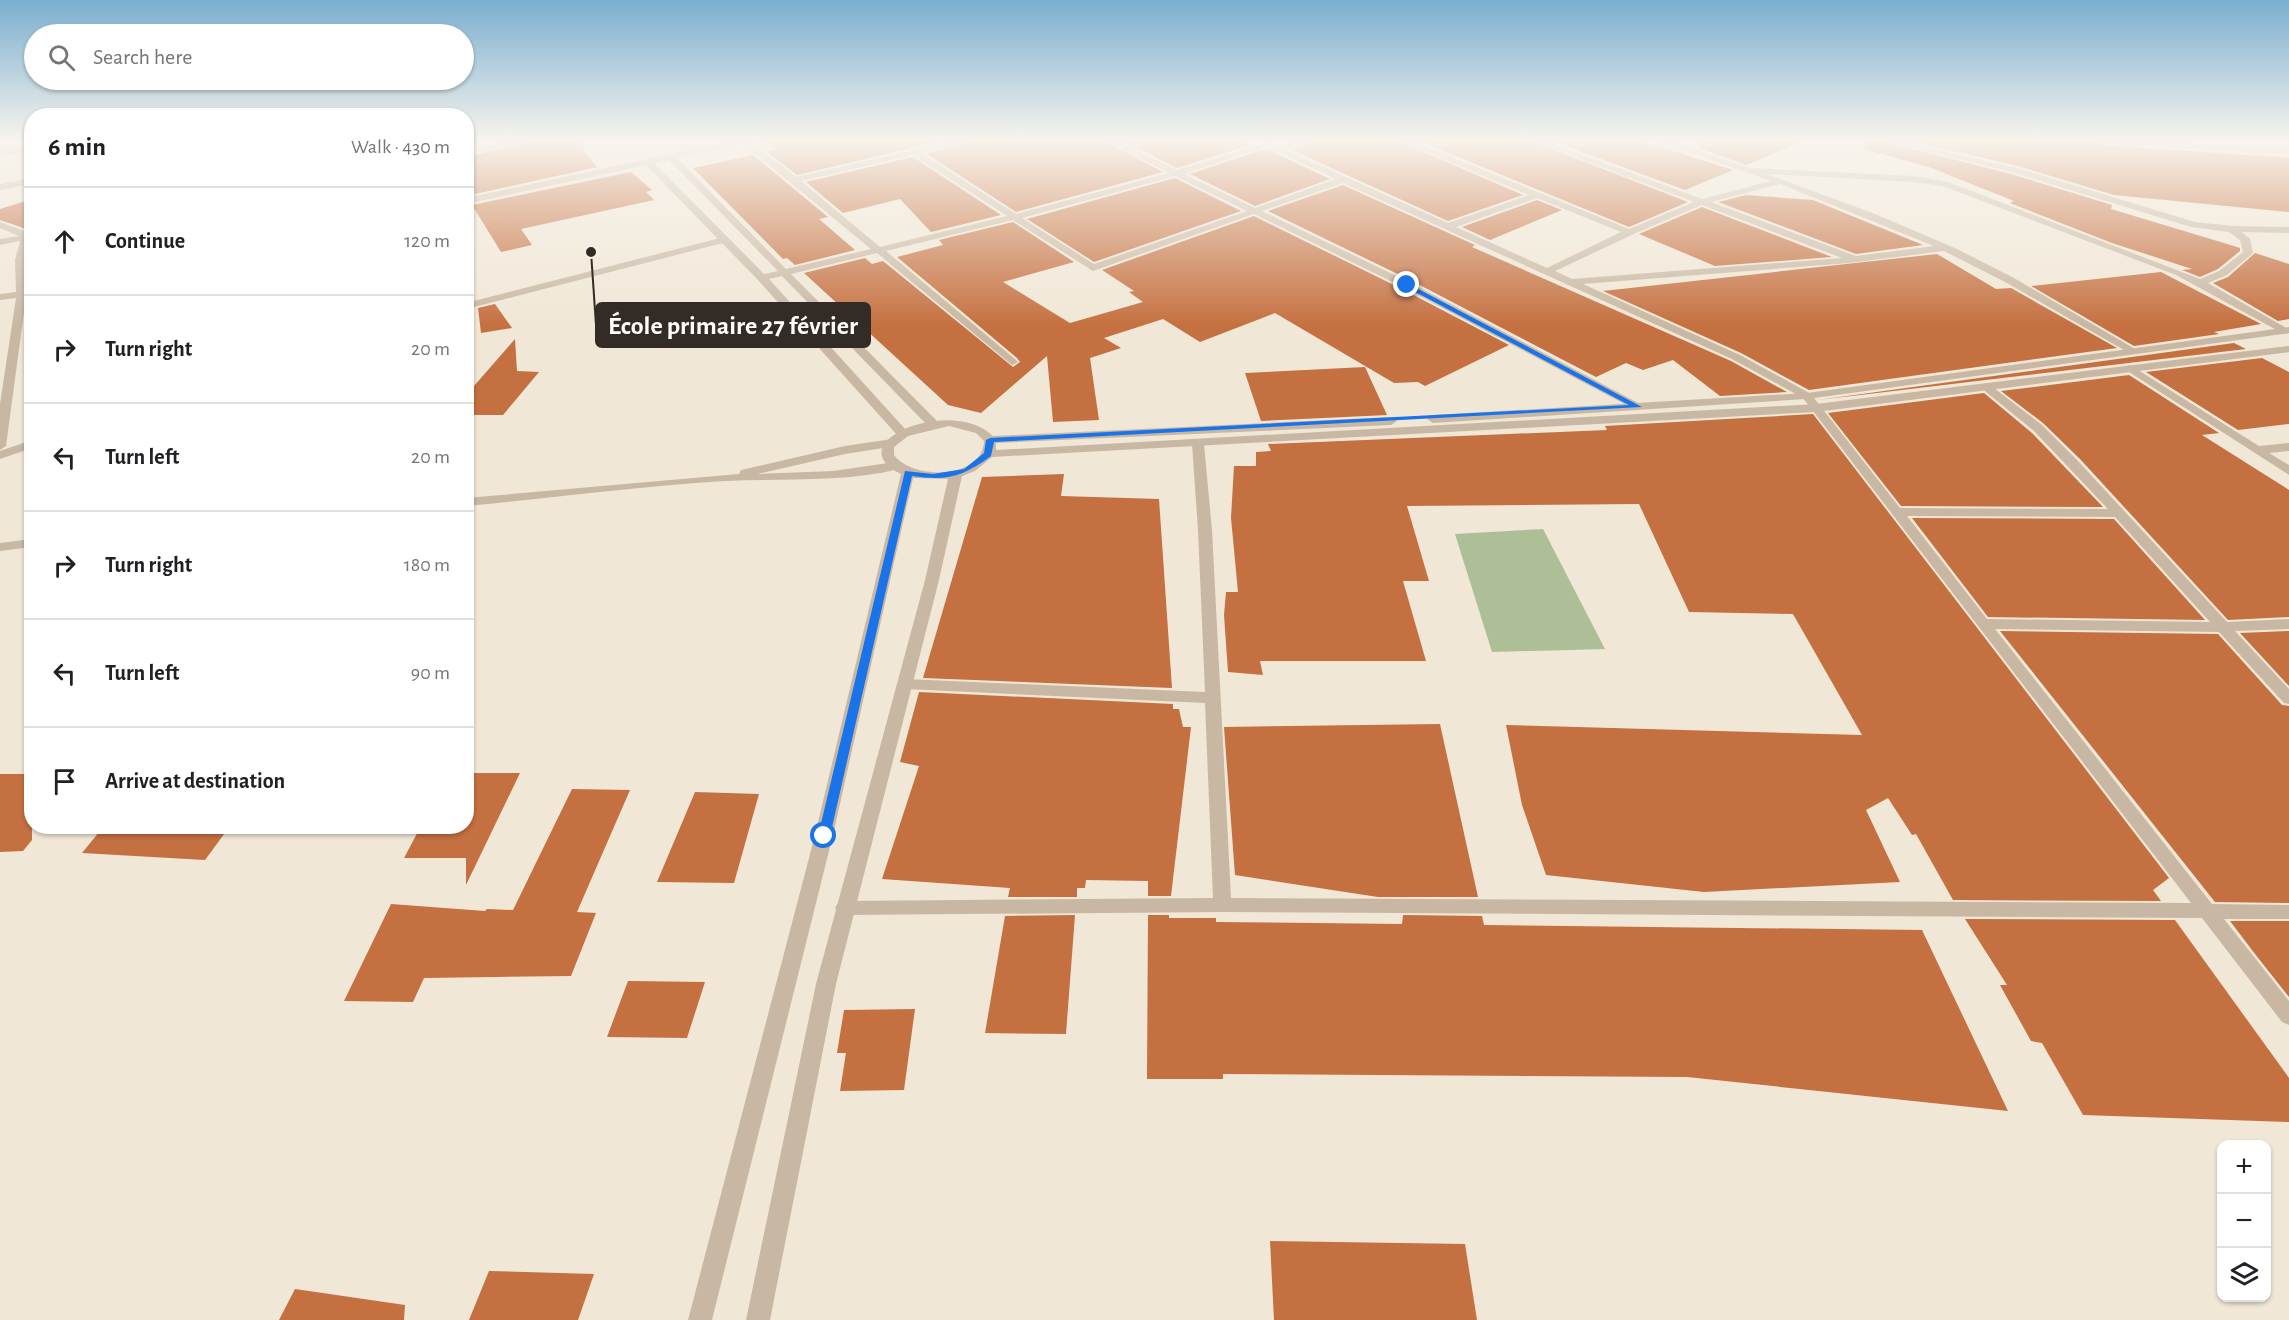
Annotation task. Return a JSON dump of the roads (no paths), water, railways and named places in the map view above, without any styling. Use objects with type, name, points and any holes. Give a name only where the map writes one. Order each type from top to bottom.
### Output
[{"type":"street","points":[[688,203],[762,278],[902,433]]},
{"type":"street","points":[[717,203],[932,423]]},
{"type":"street","points":[[822,203],[1012,362]]},
{"type":"street","points":[[992,203],[1093,267],[1279,203]]},
{"type":"street","points":[[762,278],[1067,203]]},
{"type":"street","points":[[1238,203],[1417,290],[1638,407]]},
{"type":"street","points":[[1393,203],[1736,357],[1807,396],[2289,1016]]},
{"type":"street","points":[[1447,227],[1516,203]]},
{"type":"street","points":[[1557,203],[1631,232]]},
{"type":"street","points":[[1546,272],[1631,232],[1702,203],[1855,259]]},
{"type":"street","points":[[1836,203],[1880,219],[1993,272],[2131,351]]},
{"type":"street","points":[[1994,203],[2148,260],[2200,282],[2287,331]]},
{"type":"street","points":[[2121,203],[2194,225],[2232,229],[2289,230]]},
{"type":"street","points":[[0,225],[24,234]]},
{"type":"street","points":[[2200,282],[2223,273],[2248,253],[2245,239],[2232,229]]},
{"type":"street","points":[[0,242],[24,238]]},
{"type":"street","points":[[474,304],[724,240]]},
{"type":"street","points":[[24,245],[20,260],[24,283]]},
{"type":"street","points":[[1569,282],[1855,259],[1944,248]]},
{"type":"street","points":[[0,297],[24,295]]},
{"type":"street","points":[[0,446],[12,364],[24,305]]},
{"type":"street","points":[[902,470],[889,457],[892,443],[902,433],[932,423],[968,424],[980,430],[990,440],[1638,407],[1807,396],[2287,331]]},
{"type":"street","points":[[988,454],[1816,408],[2289,349]]},
{"type":"street","points":[[0,365],[12,364]]},
{"type":"street","points":[[2130,368],[2289,471]]},
{"type":"street","points":[[1986,387],[2038,428],[2225,627],[2289,699]]},
{"type":"street","points":[[474,501],[728,477],[759,478],[902,470],[933,477],[957,473],[980,463],[988,454],[990,440]]},
{"type":"street","points":[[728,477],[845,450],[892,443]]},
{"type":"street","points":[[1198,444],[1205,530],[1222,905]]},
{"type":"street","points":[[0,455],[24,447]]},
{"type":"street","points":[[2258,450],[2289,447]]},
{"type":"street","points":[[700,1320],[824,836],[902,470]]},
{"type":"street","points":[[758,1320],[826,984],[844,908],[905,684],[957,473]]},
{"type":"street","points":[[1897,512],[2118,513]]},
{"type":"street","points":[[0,547],[24,544]]},
{"type":"street","points":[[1983,624],[2225,627],[2289,624]]},
{"type":"street","points":[[905,684],[1213,698]]},
{"type":"street","points":[[844,908],[1222,905],[2289,912]]},
{"type":"place","name":"École primaire 27 février","points":[[591,252]]}]
